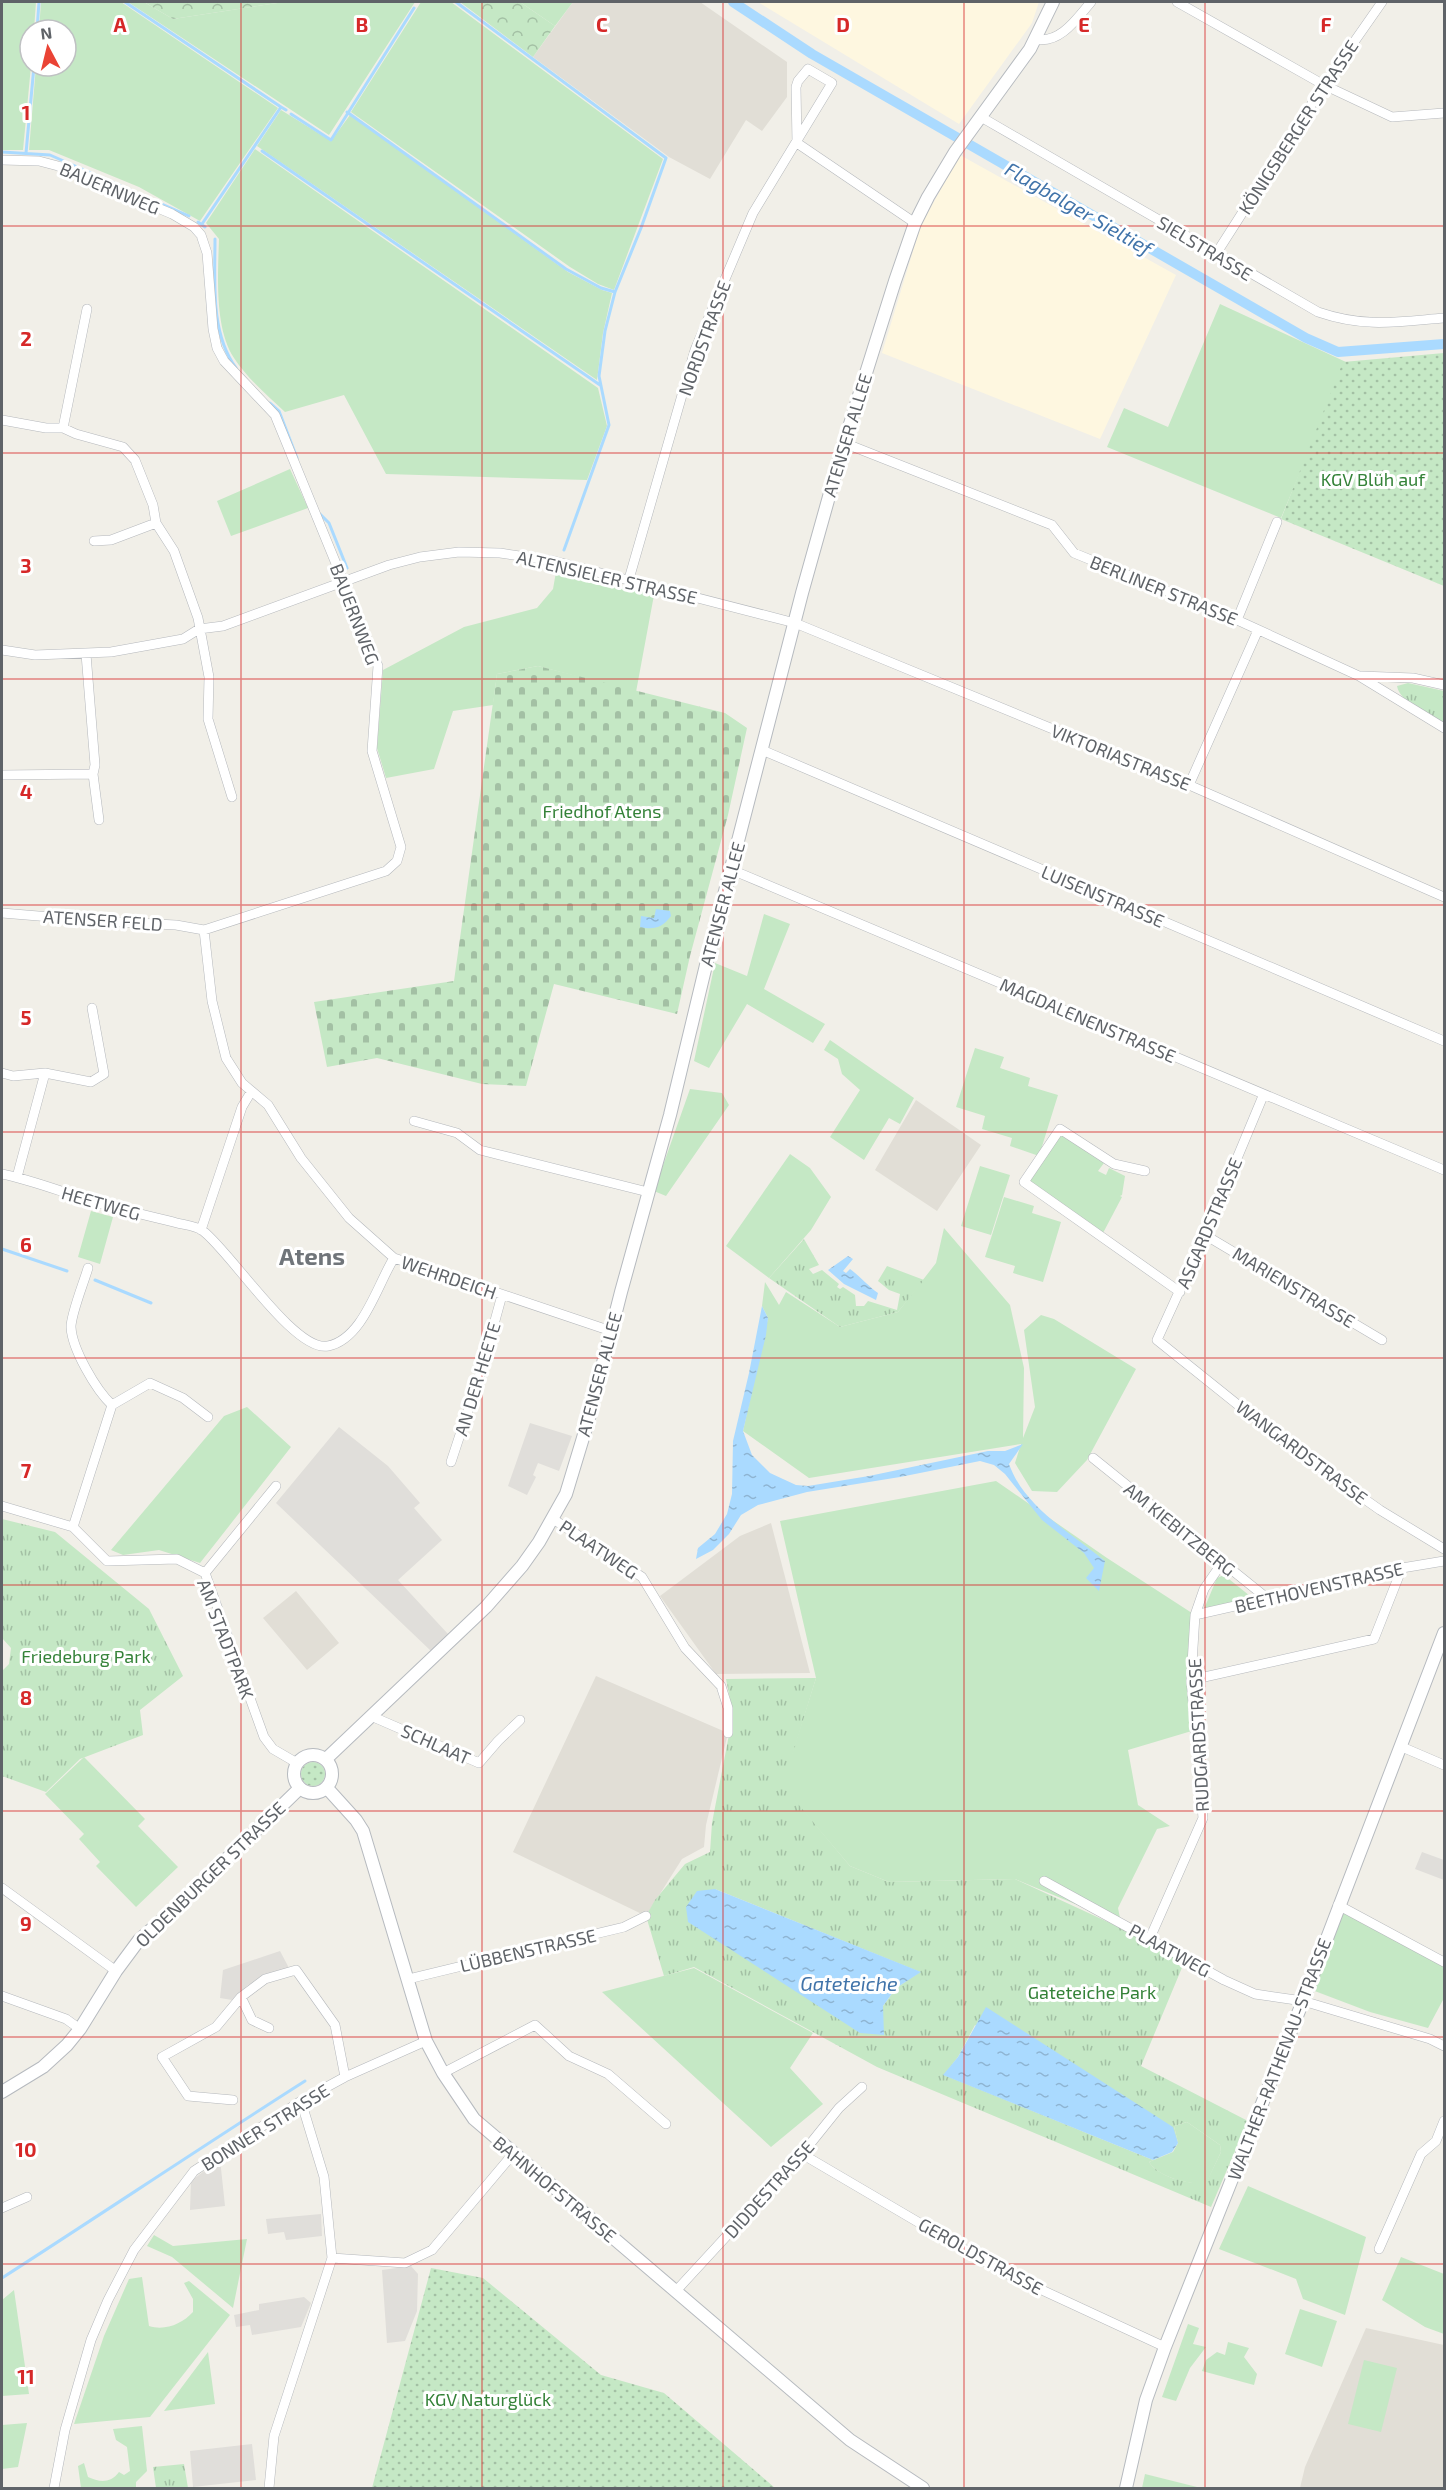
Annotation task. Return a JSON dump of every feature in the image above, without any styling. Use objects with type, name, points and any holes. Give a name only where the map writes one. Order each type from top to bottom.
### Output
[{"type":"street","name":"ATENSER ALLEE","points":[[326,1759],[486,1607],[522,1566],[553,1519],[566,1494],[670,1115],[762,750],[844,443],[915,223],[955,152],[1035,39],[1053,2]]},
{"type":"street","points":[[1035,39],[1055,37],[1072,25],[1091,2]]},
{"type":"street","points":[[1177,2],[1324,85],[1392,117],[1444,113]]},
{"type":"street","name":"KÖNIGSBERGER STRASSE","points":[[1216,254],[1324,85],[1382,2]]},
{"type":"street","name":"NORDSTRASSE","points":[[629,579],[695,350],[753,213],[797,142],[832,83],[808,69],[796,87],[797,142]]},
{"type":"street","name":"SIELSTRASSE","points":[[981,117],[1288,297],[1318,312],[1344,321],[1369,324],[1444,318]]},
{"type":"street","points":[[797,142],[915,223]]},
{"type":"street","name":"BAUERNWEG","points":[[2,160],[39,161],[58,166],[166,211],[188,223],[201,235],[207,253],[213,330],[218,348],[224,361],[275,415],[378,666],[372,751],[401,847],[397,861],[386,871],[204,930]]},
{"type":"street","points":[[63,428],[87,309]]},
{"type":"street","points":[[2,420],[46,428],[63,428],[123,447],[135,460],[153,505],[156,523],[174,552],[198,618],[209,677],[208,719],[232,796]]},
{"type":"street","name":"BERLINER STRASSE","points":[[844,443],[1052,525],[1074,553],[1258,630],[1359,676],[1444,728]]},
{"type":"street","points":[[1237,621],[1277,522]]},
{"type":"street","points":[[94,541],[111,540],[156,523]]},
{"type":"street","name":"ALTENSIELER STRASSE","points":[[2,650],[34,655],[86,654],[111,652],[183,639],[199,629],[223,626],[389,565],[420,557],[459,552],[500,553],[554,561],[795,623]]},
{"type":"street","name":"VIKTORIASTRASSE","points":[[795,623],[1189,785],[1444,897]]},
{"type":"street","points":[[1189,785],[1258,630]]},
{"type":"street","points":[[86,654],[93,774],[99,820]]},
{"type":"street","name":"BERLINER STRASSE","points":[[1359,676],[1413,678],[1444,686]]},
{"type":"street","name":"LUISENSTRASSE","points":[[762,750],[1444,1041]]},
{"type":"street","points":[[2,775],[93,774]]},
{"type":"street","name":"MAGDALENENSTRASSE","points":[[732,870],[935,954],[1263,1096],[1444,1170]]},
{"type":"street","name":"ATENSER FELD","points":[[2,913],[176,925],[204,930]]},
{"type":"street","points":[[204,930],[212,1002],[226,1058],[242,1083],[251,1092],[242,1107],[201,1230],[222,1248],[267,1304],[297,1332],[317,1346],[326,1347],[340,1342],[353,1332],[377,1293],[394,1258]]},
{"type":"street","points":[[2,1073],[13,1076],[45,1073],[91,1082],[104,1074],[92,1008]]},
{"type":"street","points":[[17,1177],[45,1073]]},
{"type":"street","name":"WEHRDEICH","points":[[251,1092],[268,1105],[301,1158],[349,1218],[394,1258],[611,1331]]},
{"type":"street","name":"ASGARDSTRASSE","points":[[1165,1347],[1157,1340],[1205,1235],[1263,1096]]},
{"type":"street","points":[[414,1121],[457,1133],[480,1150],[648,1192]]},
{"type":"street","points":[[1145,1171],[1114,1164],[1060,1129],[1024,1182],[1180,1292]]},
{"type":"street","name":"HEETWEG","points":[[2,1174],[104,1205],[201,1230]]},
{"type":"street","name":"MARIENSTRASSE","points":[[1205,1235],[1382,1340]]},
{"type":"street","points":[[88,1268],[71,1326],[77,1350],[104,1398],[112,1405]]},
{"type":"street","name":"AN DER HEETE","points":[[451,1462],[482,1368],[502,1295]]},
{"type":"street","name":"WANGARDSTRASSE","points":[[1165,1347],[1288,1445],[1380,1510],[1444,1549]]},
{"type":"street","points":[[73,1527],[112,1405],[150,1383],[183,1398],[208,1417]]},
{"type":"street","name":"AM KIEBITZBERG","points":[[1093,1458],[1268,1599]]},
{"type":"street","points":[[205,1574],[276,1486]]},
{"type":"street","name":"AM STADTPARK","points":[[2,1506],[73,1527],[107,1561],[177,1559],[205,1574],[264,1737],[273,1749],[297,1763]]},
{"type":"street","name":"PLAATWEG","points":[[553,1519],[642,1577],[685,1648],[721,1686],[728,1708],[728,1732]]},
{"type":"street","name":"BEETHOVENSTRASSE","points":[[1195,1615],[1402,1568],[1444,1561]]},
{"type":"street","name":"RUDGARDSTRASSE","points":[[1150,1938],[1203,1818],[1191,1680],[1195,1615],[1204,1589],[1222,1563]]},
{"type":"street","points":[[1191,1680],[1374,1639],[1402,1568]]},
{"type":"street","name":"WALTHER-RATHENAU-STRASSE","points":[[1126,2488],[1146,2400],[1165,2347],[1303,2001],[1444,1633]]},
{"type":"street","name":"SCHLAAT","points":[[371,1716],[479,1763],[520,1720]]},
{"type":"street","points":[[1402,1747],[1444,1765]]},
{"type":"street","points":[[312,1754],[326,1759],[333,1772],[333,1778],[327,1788],[313,1793],[300,1788],[294,1776],[297,1763],[303,1757],[312,1754]]},
{"type":"street","name":"OLDENBURGER STRASSE","points":[[2,2092],[42,2067],[67,2045],[139,1940],[300,1788]]},
{"type":"street","name":"BAHNHOFSTRASSE","points":[[327,1788],[363,1831],[426,2041],[443,2073],[474,2119],[850,2440],[923,2488]]},
{"type":"street","name":"PLAATWEG","points":[[1044,1881],[1255,1994],[1303,2001],[1430,2039],[1444,2046]]},
{"type":"street","points":[[2,1888],[116,1971]]},
{"type":"street","points":[[1338,1905],[1444,1962]]},
{"type":"street","name":"LÜBBENSTRASSE","points":[[408,1979],[624,1927],[646,1916]]},
{"type":"street","points":[[233,2100],[188,2096],[162,2057],[216,2027],[241,1997],[265,1979],[296,1970],[336,2025],[345,2077]]},
{"type":"street","points":[[2,1996],[66,2019],[80,2029]]},
{"type":"street","points":[[241,1997],[252,2020],[268,2028]]},
{"type":"street","points":[[443,2073],[535,2025],[569,2056],[608,2074],[666,2124]]},
{"type":"street","name":"BONNER STRASSE","points":[[54,2488],[65,2430],[91,2340],[108,2300],[134,2250],[194,2171],[301,2102],[345,2077],[426,2041]]},
{"type":"street","name":"DIDDESTRASSE","points":[[675,2292],[802,2154],[839,2108],[862,2087]]},
{"type":"street","points":[[269,2488],[274,2436],[332,2258],[324,2177],[301,2102]]},
{"type":"street","points":[[1379,2249],[1421,2154],[1436,2140],[1444,2121]]},
{"type":"street","points":[[332,2258],[405,2263],[432,2250],[513,2154]]},
{"type":"street","name":"GEROLDSTRASSE","points":[[802,2154],[1003,2272],[1165,2347]]},
{"type":"street","points":[[2,2208],[27,2196]]},
{"type":"shaded area","points":[[573,2],[700,2],[787,62],[787,97],[762,131],[746,120],[710,179],[669,157],[533,57]]},
{"type":"shaded area","points":[[758,2],[1039,2],[1032,23],[959,124]]},
{"type":"shaded area","points":[[960,155],[1176,275],[1100,439],[882,353],[921,225]]},
{"type":"shaded area","points":[[916,1100],[981,1145],[937,1211],[875,1170]]},
{"type":"shaded area","points":[[530,1423],[572,1436],[559,1471],[538,1463],[533,1475],[536,1477],[527,1495],[508,1486]]},
{"type":"shaded area","points":[[339,1427],[388,1466],[420,1503],[414,1508],[442,1540],[398,1580],[448,1634],[431,1651],[276,1503]]},
{"type":"shaded area","points":[[771,1523],[810,1673],[716,1674],[660,1596],[740,1536]]},
{"type":"shaded area","points":[[296,1591],[339,1643],[307,1670],[263,1618]]},
{"type":"shaded area","points":[[596,1676],[728,1733],[706,1825],[704,1847],[682,1859],[646,1916],[513,1852]]},
{"type":"shaded area","points":[[1422,1852],[1444,1860],[1444,1880],[1415,1869]]},
{"type":"shaded area","points":[[280,1951],[289,1968],[248,1985],[232,2000],[220,1998],[223,1970]]},
{"type":"shaded area","points":[[220,2159],[225,2206],[190,2210],[191,2181]]},
{"type":"shaded area","points":[[321,2214],[322,2236],[286,2240],[284,2232],[268,2234],[266,2219]]},
{"type":"shaded area","points":[[411,2266],[418,2274],[417,2311],[405,2341],[387,2343],[382,2270]]},
{"type":"shaded area","points":[[304,2297],[311,2303],[301,2327],[252,2335],[250,2325],[236,2327],[234,2315],[259,2310],[259,2304]]},
{"type":"shaded area","points":[[1366,2328],[1444,2345],[1444,2488],[1300,2488],[1305,2467]]},
{"type":"shaded area","points":[[252,2444],[256,2480],[193,2487],[190,2451]]},
{"type":"green space","points":[[2,2],[36,2],[35,18],[18,18],[18,78],[30,78],[23,150],[2,150]]},
{"type":"green space","points":[[41,2],[121,2],[278,108],[200,221],[139,187],[49,150],[29,150],[35,78],[78,78],[78,18],[40,18]]},
{"type":"green space","points":[[128,2],[144,2],[173,19],[284,2],[415,2],[329,135]]},
{"type":"green space","points":[[144,2],[284,2],[173,19]]},
{"type":"green space","points":[[421,2],[451,2],[663,159],[614,290],[598,284],[570,267],[351,112]]},
{"type":"green space","points":[[460,2],[520,2],[555,26],[533,57]]},
{"type":"green space","points":[[520,2],[573,2],[555,26]]},
{"type":"green space","points":[[281,110],[331,141],[350,115],[568,272],[612,293],[603,333],[597,380],[257,146]]},
{"type":"green space","points":[[255,149],[598,388],[607,426],[587,480],[386,474],[344,395],[285,412],[258,386],[234,358],[223,332],[219,300],[219,239],[206,223]]},
{"type":"green space","points":[[1220,304],[1346,362],[1281,518],[1107,447],[1124,408],[1168,427]]},
{"type":"green space","name":"KGV Blüh auf","points":[[1444,353],[1444,586],[1281,519],[1343,362]]},
{"type":"green space","points":[[290,469],[308,508],[231,536],[217,501]]},
{"type":"green space","points":[[556,572],[654,595],[636,692],[538,666],[497,674],[493,705],[453,711],[434,769],[386,778],[377,748],[383,670],[464,627],[537,608],[553,589]]},
{"type":"green space","name":"Friedhof Atens","points":[[538,666],[725,713],[747,728],[728,815],[690,956],[677,1014],[554,984],[526,1086],[482,1084],[377,1058],[327,1067],[314,1002],[454,981],[497,674]]},
{"type":"green space","points":[[1408,683],[1444,691],[1444,723],[1416,708],[1404,698],[1397,686]]},
{"type":"green space","points":[[764,914],[790,924],[764,989],[825,1024],[813,1043],[747,1004],[709,1068],[694,1061],[715,963],[747,976]]},
{"type":"green space","points":[[830,1040],[914,1098],[900,1124],[889,1118],[864,1160],[830,1137],[860,1090],[842,1074],[838,1059],[824,1050]]},
{"type":"green space","points":[[975,1048],[1004,1057],[1000,1068],[1030,1078],[1028,1086],[1058,1095],[1039,1156],[1010,1146],[1012,1138],[982,1129],[985,1116],[956,1107]]},
{"type":"green space","points":[[690,1089],[722,1093],[729,1105],[666,1196],[654,1191]]},
{"type":"green space","points":[[1060,1133],[1104,1163],[1098,1171],[1106,1175],[1109,1168],[1125,1176],[1120,1196],[1122,1197],[1103,1233],[1027,1181]]},
{"type":"green space","points":[[790,1154],[810,1168],[831,1197],[811,1230],[769,1278],[726,1246]]},
{"type":"green space","points":[[980,1166],[1010,1175],[991,1235],[961,1226]]},
{"type":"green space","points":[[1004,1197],[1034,1206],[1032,1213],[1061,1222],[1043,1282],[1013,1273],[1015,1266],[985,1257]]},
{"type":"green space","points":[[91,1211],[113,1217],[100,1264],[78,1257]]},
{"type":"green space","points":[[944,1228],[1010,1305],[1024,1368],[1023,1438],[1035,1407],[1024,1330],[1041,1315],[1054,1319],[1136,1369],[1087,1460],[1057,1492],[1032,1491],[1015,1463],[1021,1444],[809,1478],[743,1431],[768,1318],[762,1306],[765,1282],[779,1305],[786,1292],[840,1327],[898,1312],[936,1263]]},
{"type":"green space","points":[[804,1239],[819,1265],[809,1269],[813,1274],[822,1270],[839,1284],[837,1287],[840,1289],[843,1287],[855,1295],[856,1306],[864,1306],[868,1301],[897,1310],[900,1294],[889,1290],[878,1281],[887,1266],[924,1280],[898,1312],[840,1327],[769,1278]]},
{"type":"green space","points":[[247,1407],[291,1447],[200,1563],[159,1550],[123,1555],[111,1550],[224,1416]]},
{"type":"green space","points":[[996,1481],[1107,1558],[1195,1615],[1195,1730],[1128,1750],[1138,1805],[1170,1826],[1157,1829],[1118,1908],[1121,1923],[1015,1879],[889,1882],[850,1866],[782,1786],[816,1678],[780,1521]]},
{"type":"green space","name":"Friedeburg Park","points":[[2,1519],[55,1532],[149,1609],[183,1676],[140,1710],[143,1735],[80,1759],[46,1792],[2,1776],[2,1671],[9,1664],[11,1648],[2,1638]]},
{"type":"green space","points":[[1224,1575],[1250,1596],[1248,1600],[1204,1609],[1217,1578]]},
{"type":"green space","name":"Gateteiche Park","points":[[816,1678],[783,1786],[850,1866],[889,1882],[1015,1879],[1186,1958],[1141,2066],[1248,2121],[1211,2207],[877,2067],[694,1967],[664,1976],[646,1916],[655,1900],[685,1864],[710,1852],[712,1823],[733,1714],[726,1679]],"holes":[[[715,1889],[920,1972],[896,1988],[883,2006]],[[975,2025],[1178,2143],[1174,2126],[1187,2122],[1220,2145],[1221,2152],[1206,2183],[1175,2179],[1160,2172],[1149,2162],[1173,2152],[1153,2160],[944,2075],[958,2057]]]},
{"type":"green space","points":[[84,1757],[145,1819],[138,1826],[178,1867],[136,1907],[96,1866],[100,1862],[79,1839],[84,1834],[45,1794]]},
{"type":"green space","points":[[308,1762],[318,1762],[325,1769],[325,1779],[318,1786],[308,1786],[301,1779],[301,1769]]},
{"type":"green space","points":[[1341,1908],[1444,1963],[1444,1998],[1428,2028],[1370,2012],[1312,1990]]},
{"type":"green space","points":[[694,1968],[813,2033],[790,2068],[823,2104],[771,2147],[602,1992]]},
{"type":"green space","points":[[1187,2122],[1220,2145],[1221,2152],[1206,2184],[1174,2179],[1154,2168],[1149,2162],[1173,2152],[1178,2143],[1174,2126]]},
{"type":"green space","points":[[1248,2186],[1366,2237],[1345,2315],[1303,2299],[1296,2279],[1219,2249]]},
{"type":"green space","points":[[154,2235],[173,2246],[247,2239],[233,2308],[172,2257],[147,2246]]},
{"type":"green space","points":[[1401,2257],[1444,2274],[1444,2334],[1425,2327],[1382,2300]]},
{"type":"green space","name":"KGV Naturglück","points":[[431,2268],[483,2278],[601,2375],[664,2393],[775,2488],[372,2488]]},
{"type":"green space","points":[[142,2277],[149,2326],[161,2328],[173,2325],[184,2320],[193,2312],[193,2299],[184,2283],[189,2281],[230,2315],[150,2417],[74,2424],[104,2336],[129,2279]]},
{"type":"green space","points":[[14,2290],[29,2394],[2,2396],[2,2300]]},
{"type":"green space","points":[[1300,2309],[1337,2321],[1322,2367],[1285,2354]]},
{"type":"green space","points":[[1188,2324],[1199,2328],[1193,2344],[1206,2347],[1190,2368],[1176,2401],[1162,2397]]},
{"type":"green space","points":[[1228,2342],[1249,2348],[1244,2357],[1257,2374],[1254,2385],[1202,2371],[1206,2360],[1217,2352],[1225,2355]]},
{"type":"green space","points":[[208,2352],[215,2404],[164,2411]]},
{"type":"green space","points":[[1364,2360],[1397,2368],[1381,2432],[1348,2424]]},
{"type":"green space","points":[[27,2423],[18,2467],[2,2469],[2,2425]]},
{"type":"green space","points":[[142,2426],[147,2471],[136,2482],[136,2488],[81,2488],[78,2466],[84,2463],[88,2477],[100,2481],[112,2479],[119,2472],[124,2475],[130,2471],[127,2447],[116,2440],[113,2429]]},
{"type":"green space","points":[[184,2464],[188,2488],[156,2488],[153,2467]]},
{"type":"green space","points":[[1145,2474],[1201,2488],[1142,2488]]},
{"type":"water","points":[[656,909],[670,911],[671,916],[657,927],[640,927],[641,916],[654,918]]},
{"type":"water","points":[[848,1256],[853,1259],[843,1271],[846,1273],[850,1269],[878,1293],[876,1300],[844,1284],[828,1270]]},
{"type":"water","points":[[762,1306],[768,1318],[766,1335],[743,1431],[752,1455],[770,1473],[796,1485],[808,1486],[869,1476],[988,1451],[1005,1451],[1023,1444],[1009,1464],[1016,1479],[1037,1506],[1050,1518],[1105,1561],[1099,1591],[1086,1578],[1094,1568],[1084,1553],[1042,1520],[1005,1474],[994,1465],[980,1461],[807,1492],[758,1505],[741,1515],[729,1534],[713,1550],[696,1559],[698,1548],[715,1534],[727,1514],[732,1494],[733,1441]]},
{"type":"water","name":"Gateteiche","points":[[715,1889],[921,1972],[896,1988],[883,2006],[884,2035],[860,2033],[688,1922],[686,1907],[697,1891]]},
{"type":"water","points":[[986,2007],[1173,2127],[1178,2143],[1172,2152],[1153,2160],[943,2075],[958,2057]]},
{"type":"waterway","points":[[38,18],[39,2]]},
{"type":"waterway","points":[[125,2],[281,107],[202,224]]},
{"type":"waterway","points":[[456,2],[666,158],[615,292],[605,331],[599,376],[609,425],[564,550]]},
{"type":"waterway","name":"Flagbalger Sieltief","points":[[733,2],[812,54],[1306,338],[1338,352],[1444,344]]},
{"type":"waterway","points":[[291,114],[331,140],[414,8]]},
{"type":"waterway","points":[[26,153],[33,78]]},
{"type":"waterway","points":[[281,107],[286,110]]},
{"type":"waterway","points":[[347,112],[566,269],[601,288],[615,292]]},
{"type":"waterway","points":[[262,151],[600,385]]},
{"type":"waterway","points":[[2,152],[50,155],[189,216]]},
{"type":"waterway","points":[[198,222],[205,227]]},
{"type":"waterway","points":[[215,239],[218,323],[222,339],[236,368]]},
{"type":"waterway","points":[[270,403],[279,411],[297,458]]},
{"type":"waterway","points":[[320,514],[329,523],[347,568]]},
{"type":"waterway","points":[[2,1249],[67,1271]]},
{"type":"waterway","points":[[95,1280],[151,1303]]},
{"type":"waterway","points":[[2,2278],[305,2081]]},
{"type":"district","name":"Atens","points":[[312,1255]]}]
